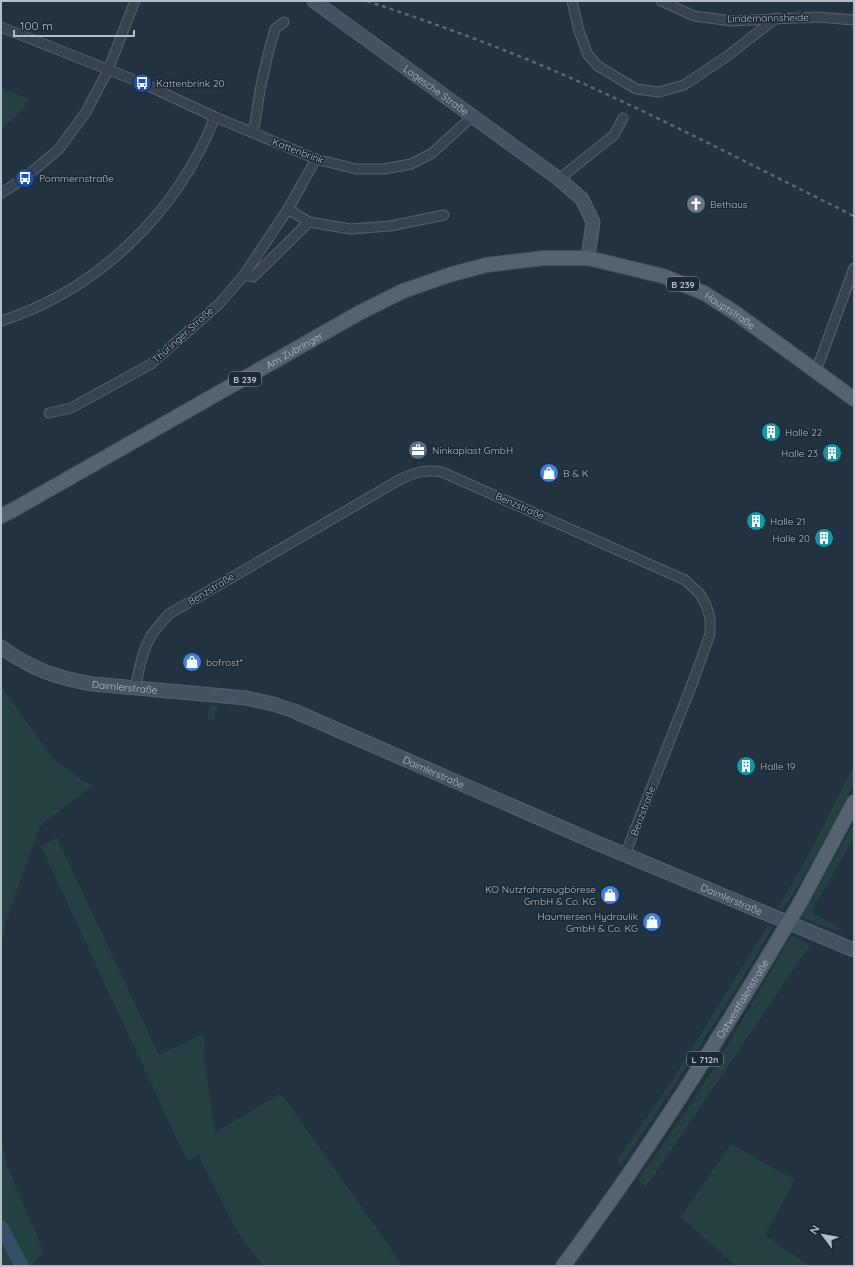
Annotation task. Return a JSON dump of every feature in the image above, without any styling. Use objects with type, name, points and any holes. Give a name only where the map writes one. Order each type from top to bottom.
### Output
[{"type":"main road","name":"Am Zubringer","points":[[1,516],[360,313],[403,291],[449,275],[486,265],[544,258],[588,258]]},
{"type":"main road","name":"Hauptstraße","points":[[588,258],[663,276],[704,293],[737,314],[854,399]]},
{"type":"main road","name":"Ostwestfalenstraße","points":[[563,1266],[630,1173],[697,1072],[800,903],[854,802]]},
{"type":"street","points":[[1,193],[22,180],[59,149],[86,112],[108,70],[135,1]]},
{"type":"street","name":"Lagesche Straße","points":[[314,1],[559,179],[582,199],[593,222],[588,258]]},
{"type":"street","points":[[572,1],[579,31],[588,55],[598,66],[636,89],[659,92],[684,85],[726,57],[776,18]]},
{"type":"street","name":"Lindemannsheide","points":[[661,1],[694,16],[732,21],[818,17],[854,20]]},
{"type":"street","points":[[251,132],[255,124],[260,90],[275,29],[284,22]]},
{"type":"street","name":"Kattenbrink","points":[[1,27],[142,83],[215,117],[316,159],[356,169],[384,169],[411,164],[431,154],[473,116]]},
{"type":"street","points":[[1,321],[20,315],[52,300],[90,277],[124,250],[151,222],[189,169],[208,134],[215,117]]},
{"type":"street","points":[[559,179],[614,135],[623,118]]},
{"type":"street","name":"Thüringer Straße","points":[[49,413],[71,408],[151,364],[219,304],[244,275],[288,208],[316,159]]},
{"type":"street","points":[[288,208],[310,222],[350,229],[390,226],[444,215]]},
{"type":"street","name":"Thüringer Straße","points":[[244,275],[253,276],[310,222]]},
{"type":"street","points":[[816,371],[854,268]]},
{"type":"street","name":"Benzstraße","points":[[135,688],[142,659],[150,637],[169,614],[399,480],[414,473],[425,471],[442,472],[685,580],[700,594],[706,605],[710,618],[710,634],[694,679],[625,855]]},
{"type":"street","name":"Daimlerstraße","points":[[1,647],[30,666],[52,675],[93,684],[246,698],[273,704],[625,855],[854,950]]},
{"type":"green space","points":[[1,88],[29,99],[23,109],[1,130]]},
{"type":"green space","points":[[1,686],[54,760],[87,783],[93,785],[40,826],[6,921],[1,948]]},
{"type":"green space","points":[[210,705],[217,706],[214,721],[207,719]]},
{"type":"green space","points":[[854,765],[854,784],[815,857],[783,910],[778,908],[809,854]]},
{"type":"green space","points":[[854,823],[854,838],[811,912],[846,932],[819,925],[802,917]]},
{"type":"green space","points":[[57,838],[159,1055],[201,1035],[205,1037],[204,1056],[215,1133],[279,1094],[286,1100],[403,1266],[263,1266],[238,1233],[198,1155],[187,1161],[41,846]]},
{"type":"green space","points":[[768,925],[773,927],[737,987],[680,1077],[621,1165],[617,1161],[673,1079]]},
{"type":"green space","points":[[792,935],[810,945],[646,1187],[638,1180],[691,1104],[723,1053]]},
{"type":"green space","points":[[1,1137],[8,1168],[44,1252],[33,1262],[34,1266],[1,1266]]},
{"type":"green space","points":[[731,1144],[795,1180],[765,1235],[809,1266],[736,1266],[681,1217]]},
{"type":"waterway","points":[[1,1227],[22,1266]]},
{"type":"railway","points":[[367,1],[481,41],[565,76],[626,103],[854,216]]},
{"type":"place","name":"Kattenbrink 20","points":[[142,83]]},
{"type":"place","name":"Pommernstraße","points":[[25,178]]},
{"type":"place","name":"Bethaus","points":[[696,204]]},
{"type":"place","name":"Halle 22","points":[[771,432]]},
{"type":"place","name":"Ninkaplast GmbH","points":[[418,450]]},
{"type":"place","name":"Halle 23","points":[[832,453]]},
{"type":"place","name":"B & K","points":[[549,473]]},
{"type":"place","name":"Halle 21","points":[[756,521]]},
{"type":"place","name":"Halle 20","points":[[824,538]]},
{"type":"place","name":"bofrost*","points":[[192,662]]},
{"type":"place","name":"Halle 19","points":[[746,766]]},
{"type":"place","name":"KO Nutzfahrzeugbörese GmbH & Co. KG","points":[[610,895]]},
{"type":"place","name":"Haumersen Hydraulik GmbH & Co. KG","points":[[652,922]]}]
